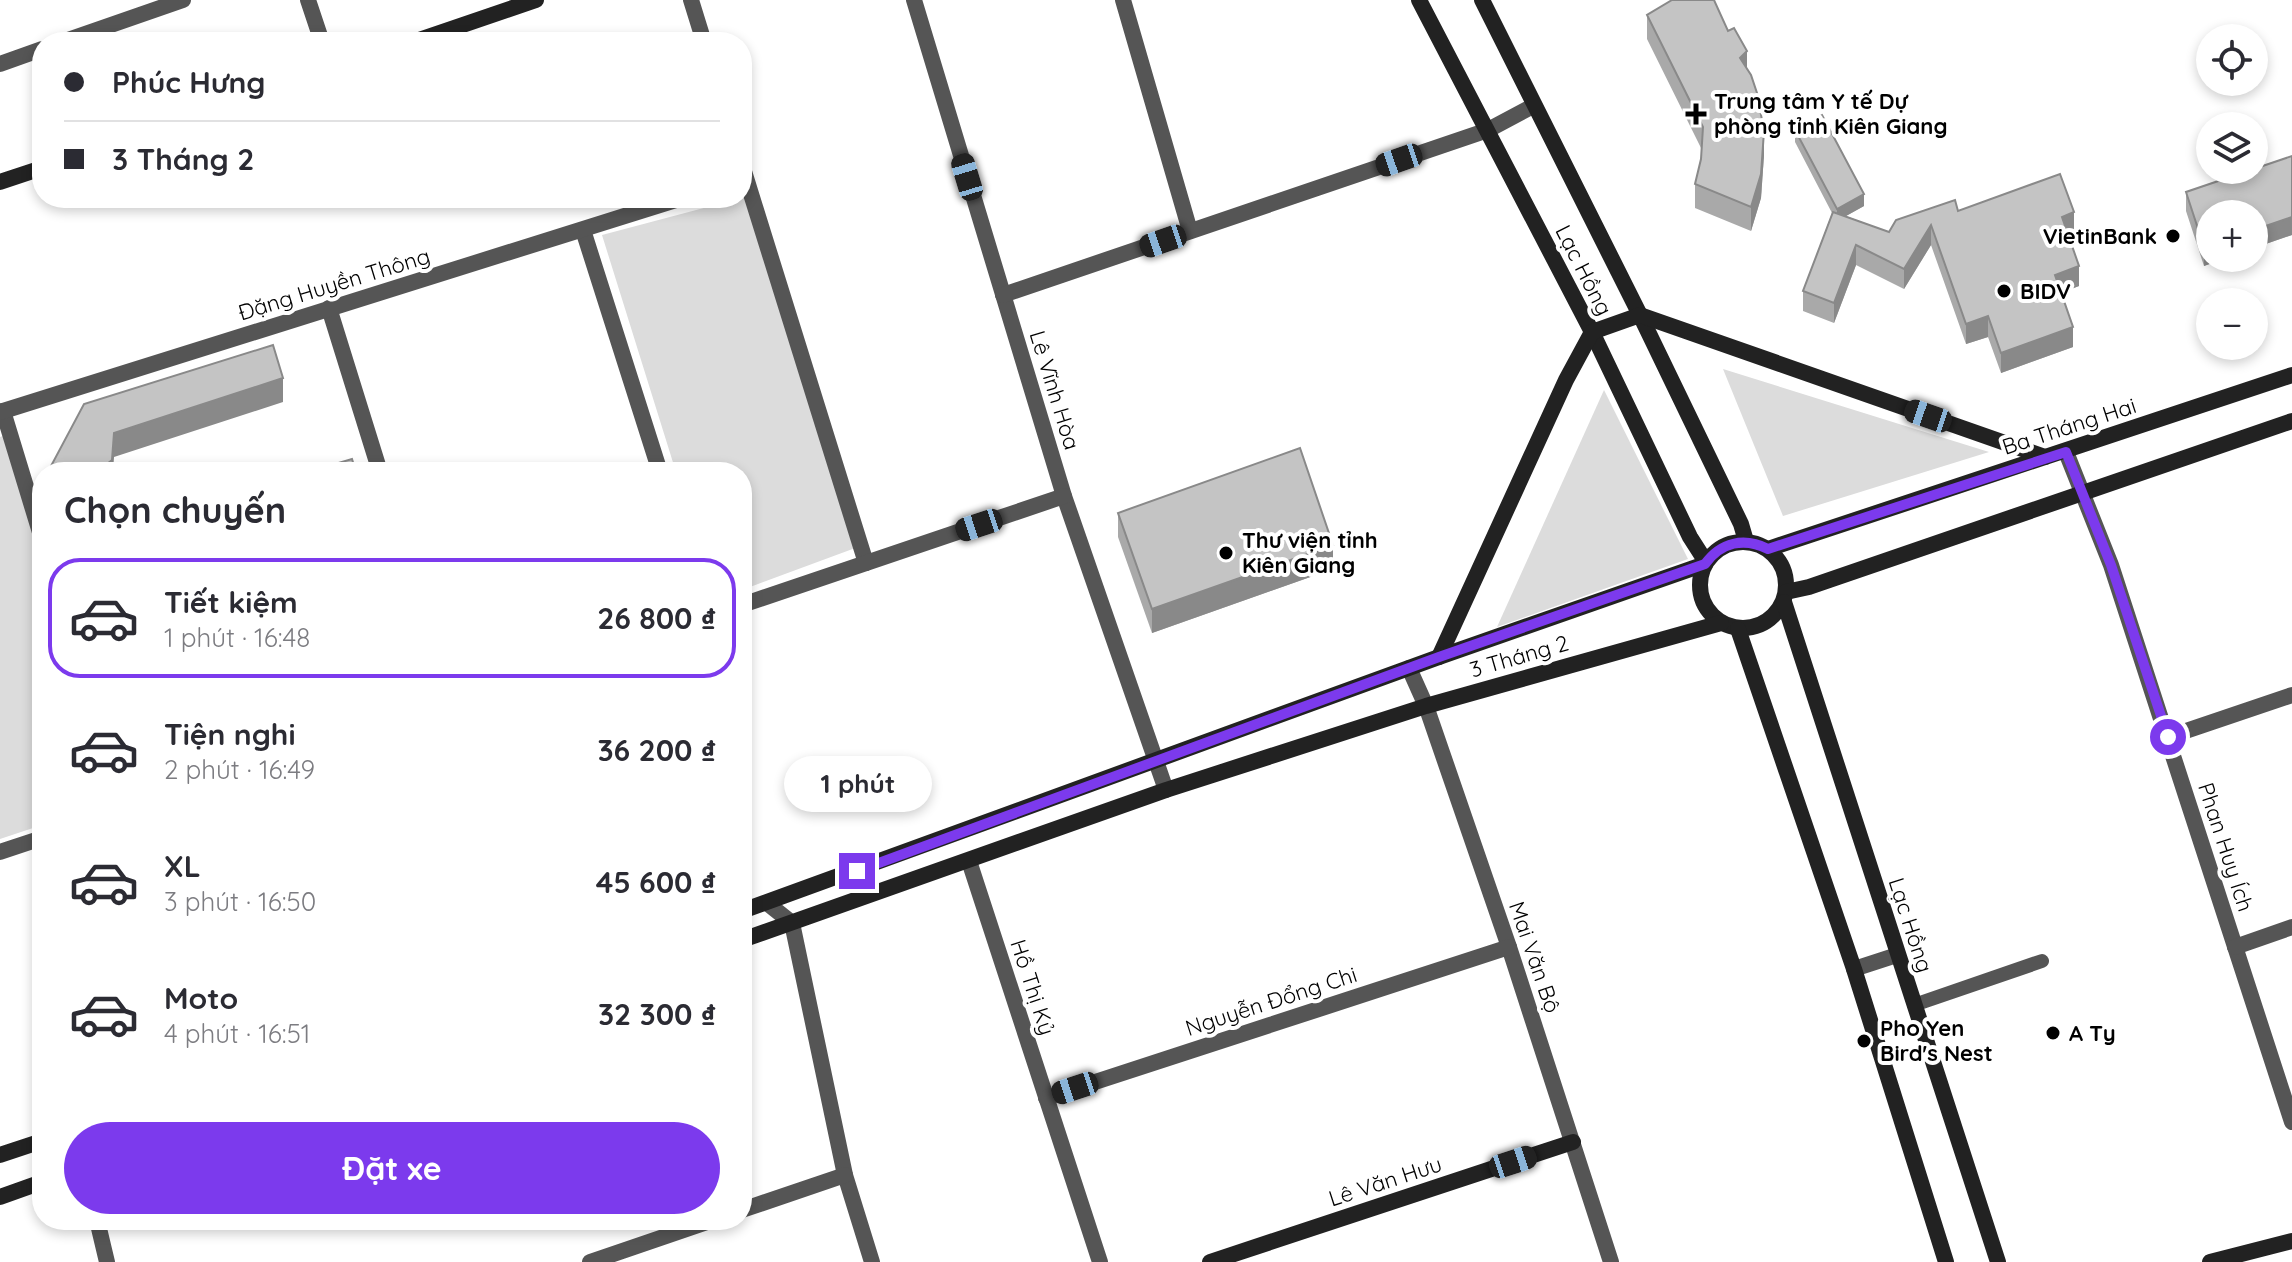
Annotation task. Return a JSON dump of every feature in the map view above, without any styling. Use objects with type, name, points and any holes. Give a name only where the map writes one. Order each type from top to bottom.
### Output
[{"type":"main road","points":[[442,32],[536,0]]},
{"type":"main road","name":"Lạc Hồng","points":[[1419,0],[1592,332],[1705,563]]},
{"type":"main road","name":"Lạc Hồng","points":[[1482,0],[1640,315],[1741,524],[1746,541]]},
{"type":"main road","points":[[0,182],[32,171]]},
{"type":"main road","points":[[1439,657],[1566,380],[1592,332],[1640,315],[2045,457]]},
{"type":"main road","name":"Ba Tháng Hai","points":[[1768,549],[2292,375]]},
{"type":"main road","points":[[1785,597],[2292,421]]},
{"type":"main road","points":[[1746,541],[1768,549],[1783,568],[1785,597],[1778,612],[1760,626],[1738,629],[1721,623],[1708,612],[1701,597],[1700,580],[1705,563],[1723,546],[1746,541]]},
{"type":"main road","name":"3 Tháng 2","points":[[752,908],[1705,563]]},
{"type":"main road","name":"Lạc Hồng","points":[[1785,597],[1897,955],[1998,1262]]},
{"type":"main road","name":"3 Tháng 2","points":[[752,937],[1166,790],[1426,706],[1721,623]]},
{"type":"main road","points":[[1738,629],[1854,969],[1946,1262]]},
{"type":"main road","name":"Lê Văn Hưu","points":[[1210,1262],[1573,1142]]},
{"type":"main road","points":[[0,1155],[32,1144]]},
{"type":"main road","points":[[0,1197],[32,1186]]},
{"type":"main road","points":[[2210,1262],[2292,1241]]},
{"type":"street","points":[[91,32],[183,0]]},
{"type":"street","points":[[308,0],[319,32]]},
{"type":"street","points":[[691,0],[701,32]]},
{"type":"street","name":"Lê Vĩnh Hòa","points":[[914,0],[1064,496],[1166,790]]},
{"type":"street","points":[[1123,0],[1190,231]]},
{"type":"street","points":[[0,64],[32,53]]},
{"type":"street","points":[[1003,295],[1488,130],[1533,106]]},
{"type":"street","points":[[752,202],[866,563]]},
{"type":"street","name":"Đặng Huyền Thông","points":[[1,412],[651,208]]},
{"type":"street","points":[[583,230],[657,462]]},
{"type":"street","points":[[329,308],[377,462]]},
{"type":"street","points":[[1,412],[32,508]]},
{"type":"street","name":"Phan Huy Ích","points":[[2066,452],[2111,565],[2292,1122]]},
{"type":"street","points":[[752,602],[1064,496]]},
{"type":"street","name":"Mai Văn Bộ","points":[[1409,668],[1426,706],[1509,947],[1611,1262]]},
{"type":"street","points":[[2168,737],[2292,695]]},
{"type":"street","points":[[0,852],[32,841]]},
{"type":"street","name":"Hồ Thị Kỷ","points":[[969,861],[1100,1262]]},
{"type":"street","points":[[767,903],[792,923],[845,1175],[872,1262]]},
{"type":"street","points":[[2235,947],[2292,927]]},
{"type":"street","name":"Nguyễn Đổng Chi","points":[[1046,1098],[1509,947]]},
{"type":"street","points":[[1854,969],[1897,955]]},
{"type":"street","points":[[752,1207],[845,1175]]},
{"type":"street","points":[[99,1230],[107,1262]]},
{"type":"street","points":[[590,1262],[684,1230]]},
{"type":"lane","points":[[1914,1005],[2042,961]]},
{"type":"shaded area","points":[[752,206],[858,547],[752,586],[752,462],[673,462],[602,235],[704,208]]},
{"type":"shaded area","points":[[1723,369],[1989,452],[1783,516]]},
{"type":"shaded area","points":[[1604,390],[1688,559],[1497,627]]},
{"type":"shaded area","points":[[11,433],[32,503],[32,828],[0,839],[0,437]]},
{"type":"building","points":[[1672,0],[1714,0],[1728,31],[1734,28],[1747,51],[1740,58],[1751,75],[1757,93],[1764,131],[1761,174],[1751,207],[1695,184],[1701,159],[1703,127],[1647,15]]},
{"type":"building","points":[[1822,115],[1864,194],[1837,209],[1795,130]]},
{"type":"building","points":[[2292,156],[2292,217],[2268,225],[2268,200],[2196,200],[2196,223],[2186,192],[2210,184],[2268,184],[2268,164]]},
{"type":"building","points":[[2060,174],[2074,212],[2062,217],[2079,266],[2055,275],[2073,327],[2001,353],[1988,316],[1966,324],[1931,225],[1904,269],[1856,245],[1834,303],[1803,291],[1833,212],[1889,232],[1896,220],[1955,200],[1958,211]]},
{"type":"building","points":[[273,345],[283,378],[114,433],[110,462],[53,462],[84,404]]},
{"type":"building","name":"Thư viện tỉnh Kiên Giang","points":[[1300,448],[1333,545],[1152,609],[1118,513]]},
{"type":"place","name":"Trung tâm Y tế Dự phòng tỉnh Kiên Giang","points":[[1696,114]]},
{"type":"place","name":"VietinBank","points":[[2173,236]]},
{"type":"place","name":"BIDV","points":[[2004,291]]},
{"type":"place","name":"Thư viện tỉnh Kiên Giang","points":[[1226,553]]},
{"type":"place","name":"A Ty","points":[[2053,1033]]},
{"type":"place","name":"Pho Yen Bird's Nest","points":[[1864,1041]]},
{"type":"route","points":[[857,871],[1439,657],[1705,564],[1723,546],[1734,542],[1746,541],[1768,549],[2066,452],[2111,565],[2168,737]]}]
